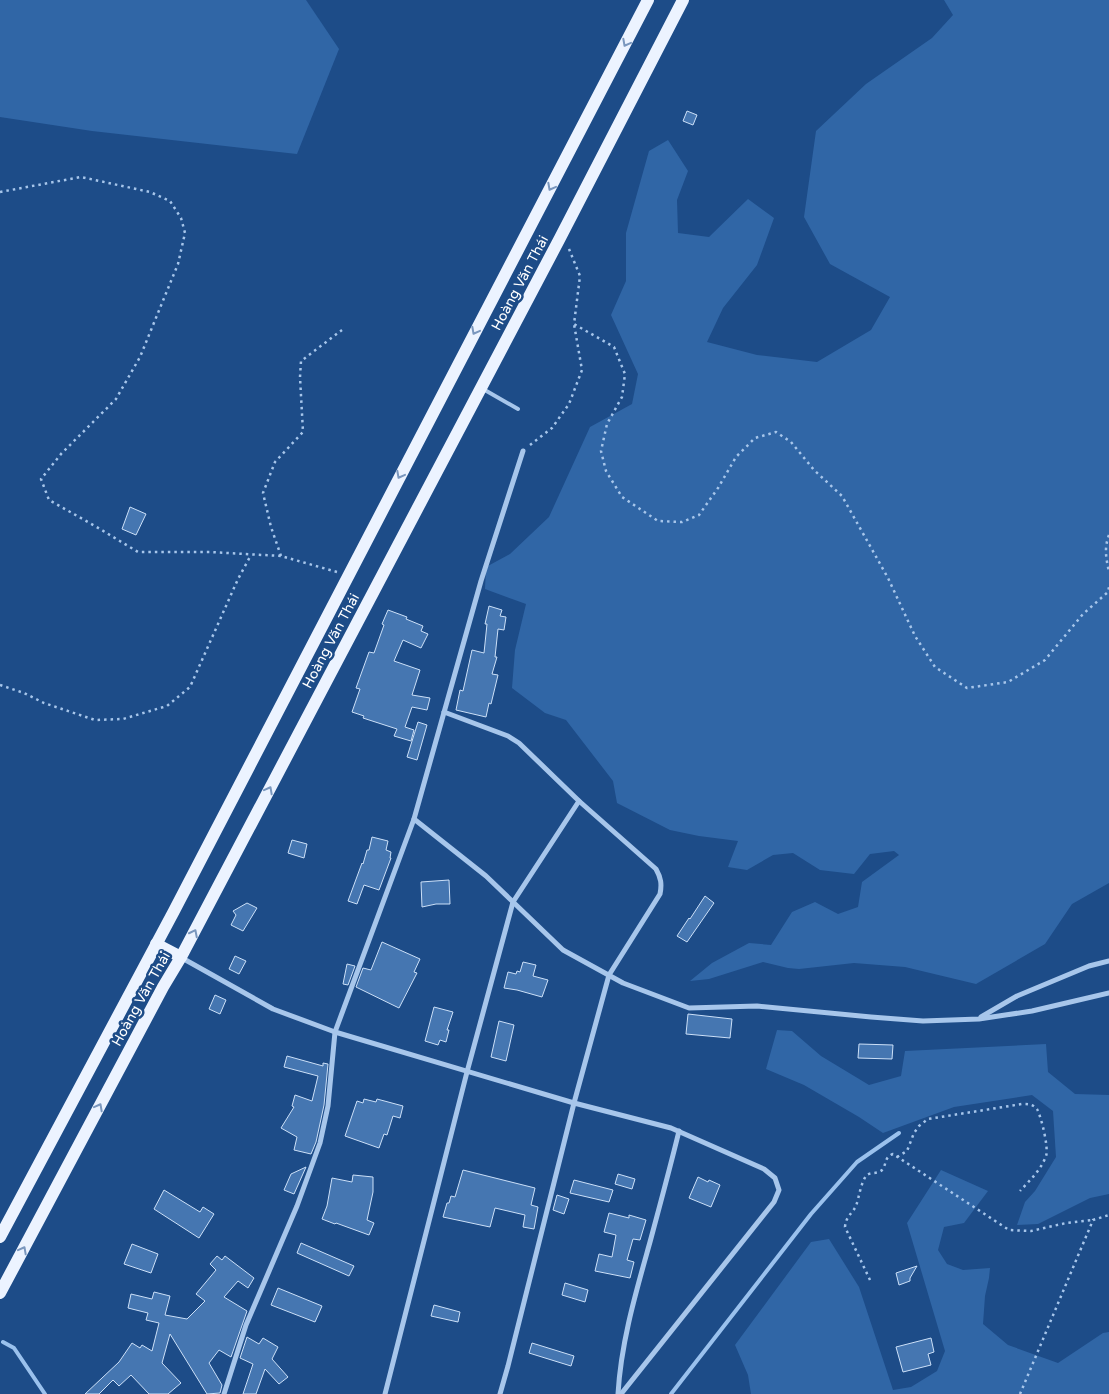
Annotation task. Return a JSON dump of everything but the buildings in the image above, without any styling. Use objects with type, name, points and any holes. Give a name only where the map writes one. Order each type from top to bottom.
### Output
[{"type":"main road","name":"Hoàng Văn Thái","points":[[0,1237],[156,944],[648,0]]},
{"type":"main road","name":"Hoàng Văn Thái","points":[[0,1293],[163,987],[181,957],[560,238],[683,0]]},
{"type":"main road","points":[[156,944],[181,957]]},
{"type":"street","points":[[224,1394],[246,1325],[297,1206],[320,1143],[328,1106],[335,1032],[414,819],[481,580],[523,451]]},
{"type":"street","points":[[444,712],[508,736],[519,744],[579,801],[656,869],[662,885],[660,894],[609,975],[574,1102],[500,1394]]},
{"type":"street","points":[[385,1394],[467,1072],[513,902],[579,801]]},
{"type":"street","points":[[414,819],[486,876],[562,950],[623,983],[689,1008],[757,1006],[923,1021],[979,1019],[1032,1011],[1109,993]]},
{"type":"street","points":[[181,957],[273,1009],[335,1032],[467,1072],[671,1128],[764,1169],[775,1178],[779,1190],[774,1202],[620,1394]]},
{"type":"street","points":[[979,1019],[1017,996],[1089,966],[1109,961]]},
{"type":"street","points":[[620,1394],[619,1368],[631,1309],[679,1132]]},
{"type":"lane","points":[[481,388],[518,408]]},
{"type":"path","points":[[0,192],[81,177],[150,192],[170,201],[181,218],[185,233],[178,264],[140,357],[116,399],[61,454],[41,479],[49,500],[138,552],[210,552],[281,556],[348,575]]},
{"type":"path","points":[[523,451],[552,428],[569,404],[582,370],[574,324],[580,276],[570,250],[560,238]]},
{"type":"path","points":[[574,324],[614,348],[625,374],[622,397],[608,424],[601,451],[606,471],[622,497],[658,522],[682,522],[691,519],[699,515],[736,457],[755,438],[776,432],[791,442],[814,470],[842,496],[888,578],[915,636],[935,667],[967,688],[1008,682],[1045,660],[1083,614],[1108,592],[1109,587]]},
{"type":"path","points":[[281,556],[271,527],[263,494],[275,462],[303,432],[300,361],[342,330]]},
{"type":"path","points":[[1109,535],[1105,556],[1109,572]]},
{"type":"path","points":[[0,685],[24,693],[44,703],[94,720],[124,718],[167,706],[190,686],[251,554]]},
{"type":"path","points":[[897,1157],[907,1151],[914,1133],[928,1119],[1022,1104],[1031,1105],[1036,1109],[1047,1142],[1047,1152],[1036,1174],[1020,1191]]},
{"type":"path","points":[[870,1280],[846,1227],[846,1220],[855,1207],[865,1178],[869,1174],[882,1170],[889,1156],[893,1154],[1009,1230],[1031,1231],[1066,1223],[1093,1220],[1109,1215]]},
{"type":"path","points":[[1020,1394],[1093,1220]]},
{"type":"shaded area","points":[[0,0],[306,0],[339,49],[297,154],[92,131],[0,117]]},
{"type":"shaded area","points":[[944,0],[1109,0],[1109,883],[1072,904],[1045,944],[976,984],[905,967],[854,963],[799,969],[763,962],[709,979],[690,981],[712,963],[749,943],[771,945],[792,912],[815,902],[838,914],[858,907],[862,882],[899,855],[894,851],[870,854],[854,874],[820,870],[793,853],[773,855],[747,870],[728,867],[738,841],[670,830],[617,803],[613,781],[566,720],[545,713],[512,688],[515,650],[526,604],[485,589],[486,567],[510,554],[549,517],[590,427],[632,404],[638,374],[611,315],[626,281],[626,233],[649,151],[668,140],[688,171],[677,200],[678,233],[709,237],[748,199],[774,218],[757,265],[723,308],[707,342],[757,355],[817,362],[871,330],[890,297],[830,264],[804,217],[816,131],[866,84],[932,38],[953,15]]},
{"type":"shaded area","points":[[777,1030],[792,1031],[821,1056],[869,1085],[901,1076],[905,1051],[1046,1044],[1048,1072],[1075,1094],[1109,1095],[1109,1194],[1090,1198],[1038,1224],[1017,1225],[1025,1202],[1035,1191],[1056,1157],[1053,1111],[1032,1095],[954,1107],[883,1133],[804,1085],[766,1069]]},
{"type":"shaded area","points":[[941,1170],[988,1191],[964,1223],[944,1227],[938,1250],[947,1264],[963,1270],[990,1268],[983,1324],[1008,1345],[1058,1363],[1103,1333],[1109,1332],[1109,1394],[751,1394],[748,1375],[735,1345],[811,1242],[829,1239],[859,1287],[893,1390],[911,1387],[937,1371],[945,1351],[907,1223]]},
{"type":"waterway","points":[[671,1394],[811,1214],[857,1162],[899,1133]]},
{"type":"waterway","points":[[3,1342],[14,1348],[45,1394]]}]
